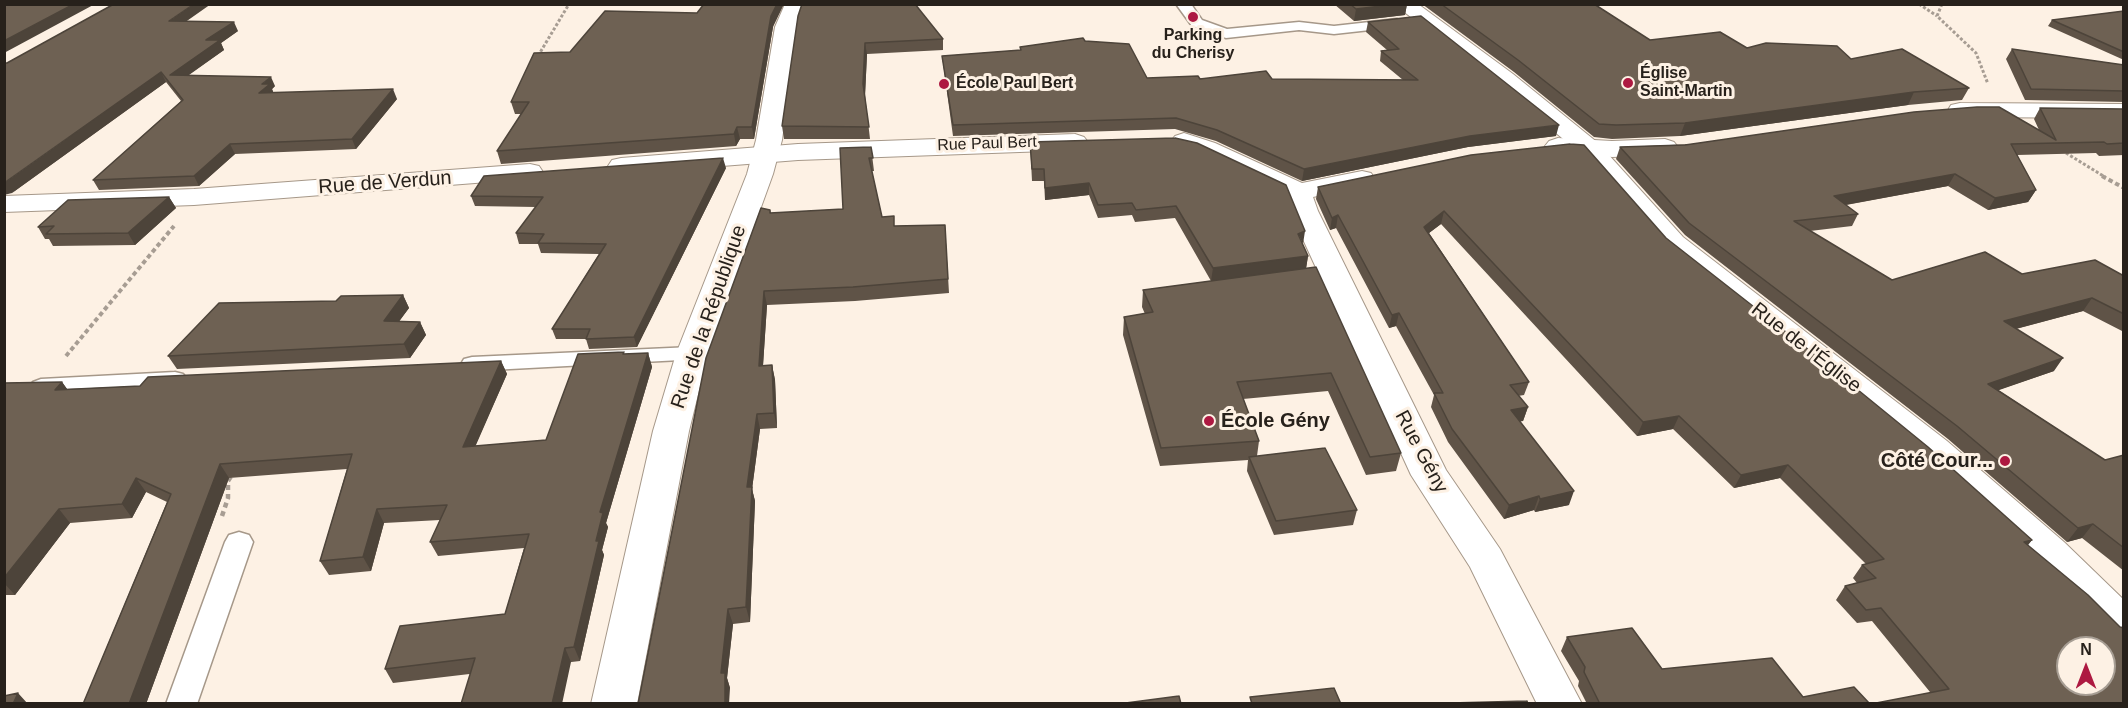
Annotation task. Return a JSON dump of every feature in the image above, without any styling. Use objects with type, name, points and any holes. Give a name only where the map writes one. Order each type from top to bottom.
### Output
[{"type":"street","name":"Rue de la République","points":[[614,704],[671,431],[692,354],[760,174],[786,27],[796,4]]},
{"type":"street","name":"Rue de l'Église","points":[[1404,4],[1505,79],[1589,148],[1673,243],[1816,354],[1934,450],[2050,553],[2124,627]]},
{"type":"street","points":[[1939,112],[2124,111]]},
{"type":"street","points":[[1164,140],[1183,141],[1206,148],[1298,192],[1388,174]]},
{"type":"street","name":"Rue Paul Bert","points":[[765,154],[948,145],[1096,141]]},
{"type":"street","points":[[1533,149],[1566,145],[1589,148],[1691,145]]},
{"type":"street","points":[[600,167],[765,154]]},
{"type":"street","name":"Rue de Verdun","points":[[4,204],[199,196],[552,171]]},
{"type":"street","name":"Rue Gény","points":[[1298,192],[1322,275],[1430,476],[1486,560],[1560,704]]},
{"type":"lane","points":[[1183,4],[1197,23],[1226,34],[1299,26],[1334,30],[1425,19]]},
{"type":"lane","points":[[447,365],[692,354]]},
{"type":"lane","points":[[41,387],[191,378]]},
{"type":"lane","points":[[181,704],[239,542]]},
{"type":"path","points":[[537,60],[568,4]]},
{"type":"path","points":[[1919,4],[1936,16],[1976,53],[1999,110]]},
{"type":"path","points":[[1936,16],[1942,4]]},
{"type":"path","points":[[2064,152],[2082,165],[2124,188]]},
{"type":"path","points":[[41,387],[199,196]]},
{"type":"path","points":[[234,471],[228,481],[228,498],[214,537],[239,542]]},
{"type":"building","points":[[4,4],[74,4],[4,41]]},
{"type":"building","points":[[114,4],[194,4],[169,21],[234,22],[206,40],[220,40],[170,75],[271,77],[262,84],[270,84],[259,93],[393,89],[352,139],[230,144],[194,176],[93,180],[183,100],[161,72],[4,183],[4,63]]},
{"type":"building","points":[[704,4],[777,4],[771,16],[752,127],[737,127],[734,134],[497,151],[529,102],[511,102],[534,53],[570,52],[605,11],[697,13]]},
{"type":"building","points":[[802,4],[915,4],[943,39],[865,43],[863,84],[869,127],[782,126],[798,16]]},
{"type":"building","points":[[1350,4],[1398,4],[1356,9]]},
{"type":"building","points":[[1441,4],[1594,4],[1650,40],[1720,32],[1747,48],[1766,43],[1837,46],[1851,59],[1902,49],[1969,88],[1914,92],[1685,123],[1599,124],[1518,60]]},
{"type":"building","points":[[2124,11],[2124,52],[2052,20]]},
{"type":"building","points":[[1421,16],[1559,125],[1470,136],[1304,169],[1217,130],[1176,118],[953,125],[942,56],[1021,50],[1020,47],[1083,38],[1085,41],[1129,44],[1147,78],[1198,76],[1200,79],[1266,71],[1272,79],[1418,80],[1381,51],[1399,49],[1368,22]]},
{"type":"building","points":[[2012,49],[2124,65],[2124,91],[2031,89]]},
{"type":"building","points":[[1999,107],[2056,140],[2040,108],[2124,109],[2124,143],[2011,144],[2036,190],[1995,198],[1955,174],[1834,196],[1858,214],[1794,221],[1892,280],[1985,252],[2022,274],[2095,260],[2124,276],[2124,314],[2092,298],[2004,321],[2063,358],[1988,384],[2105,460],[2124,455],[2124,548],[2093,524],[2078,528],[1957,426],[1689,223],[1620,147],[1685,145],[1914,112]]},
{"type":"building","points":[[1175,138],[1197,143],[1286,185],[1305,231],[1298,234],[1308,256],[1213,268],[1176,206],[1136,210],[1132,203],[1098,205],[1089,183],[1045,188],[1044,169],[1032,169],[1030,142]]},
{"type":"building","points":[[1570,144],[1584,145],[1666,238],[1928,447],[2032,540],[2024,542],[2088,595],[2120,627],[2124,628],[2124,704],[1871,704],[1949,689],[1881,608],[1866,610],[1845,586],[1876,578],[1862,565],[1884,559],[1788,465],[1741,475],[1679,416],[1643,422],[1444,211],[1424,227],[1529,382],[1510,385],[1528,407],[1511,410],[1574,491],[1540,499],[1539,496],[1509,505],[1452,429],[1434,393],[1443,393],[1399,313],[1392,315],[1338,215],[1332,218],[1318,187],[1471,155]]},
{"type":"building","points":[[871,147],[873,158],[869,158],[882,217],[894,216],[894,226],[945,225],[948,279],[853,287],[764,291],[759,366],[772,365],[774,413],[757,414],[747,487],[752,487],[746,607],[728,609],[721,673],[725,673],[725,704],[638,704],[706,358],[761,208],[770,210],[770,213],[843,209],[840,148]]},
{"type":"building","points":[[723,158],[634,337],[586,339],[590,329],[552,329],[606,244],[538,243],[544,234],[516,233],[543,197],[471,196],[484,176]]},
{"type":"building","points":[[169,197],[128,233],[46,234],[54,226],[38,227],[68,200]]},
{"type":"building","points":[[1316,267],[1401,453],[1370,457],[1331,373],[1237,382],[1259,441],[1161,448],[1124,317],[1153,312],[1143,290]]},
{"type":"building","points":[[403,295],[384,321],[420,322],[404,344],[168,356],[219,303],[336,301],[341,296]]},
{"type":"building","points":[[624,352],[623,354],[648,353],[600,512],[603,513],[596,541],[599,541],[574,647],[565,648],[552,704],[461,704],[475,658],[385,669],[400,626],[505,614],[529,534],[430,542],[447,505],[377,509],[363,557],[320,561],[352,454],[220,464],[129,704],[83,704],[171,494],[136,478],[122,504],[59,509],[4,578],[4,383],[62,382],[55,390],[140,386],[148,377],[501,361],[463,447],[546,440],[578,354]]},
{"type":"building","points":[[1325,448],[1357,510],[1276,521],[1249,457]]},
{"type":"building","points":[[1632,628],[1662,669],[1772,658],[1803,697],[1854,687],[1870,704],[1600,704],[1584,672],[1585,667],[1567,637]]},
{"type":"building","points":[[1334,688],[1341,704],[1252,704],[1250,697]]},
{"type":"building","points":[[18,693],[13,704],[4,704],[4,696]]},
{"type":"building","points":[[1179,696],[1181,704],[1118,704]]},
{"type":"building","points":[[1527,701],[1528,704],[1412,704]]},
{"type":"place","name":"Parking du Cherisy","points":[[1193,17]]},
{"type":"place","name":"Église Saint-Martin","points":[[1628,83]]},
{"type":"place","name":"École Paul Bert","points":[[944,84]]},
{"type":"place","name":"École Gény","points":[[1209,421]]},
{"type":"place","name":"Côté Cour...","points":[[2005,461]]}]
